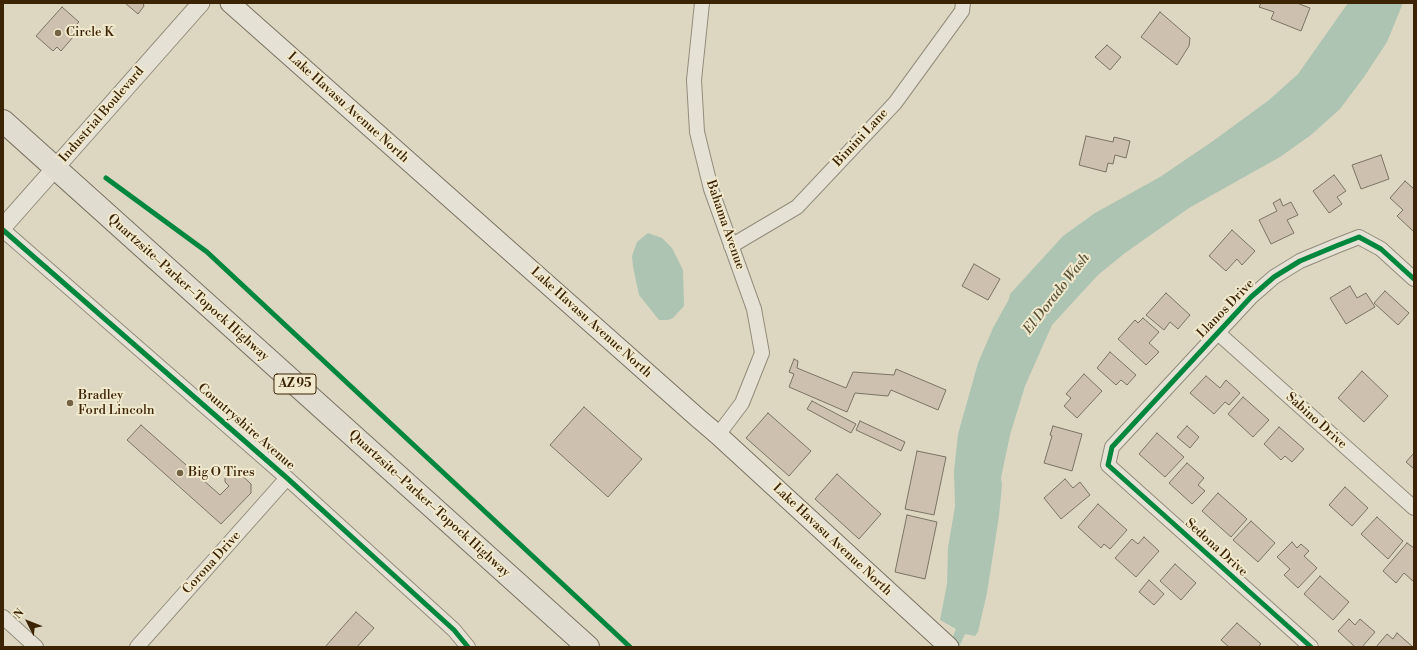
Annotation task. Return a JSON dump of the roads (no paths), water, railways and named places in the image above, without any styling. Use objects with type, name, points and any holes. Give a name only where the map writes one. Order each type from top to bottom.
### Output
[{"type":"highway","name":"Quartzsite–Parker–Topock Highway","points":[[3,121],[588,647]]},
{"type":"main road","name":"Lake Havasu Avenue North","points":[[230,3],[718,435],[949,647]]},
{"type":"street","name":"Industrial Boulevard","points":[[4,224],[56,168],[201,3]]},
{"type":"street","name":"Bahama Avenue","points":[[702,3],[694,80],[697,132],[711,188],[754,309],[762,353],[742,403],[718,435]]},
{"type":"street","name":"Bimini Lane","points":[[731,246],[797,207],[895,103],[962,11],[963,3]]},
{"type":"street","name":"Countryshire Avenue","points":[[4,224],[454,630],[468,647]]},
{"type":"street","name":"Llanos Drive","points":[[1108,465],[1112,447],[1251,297],[1274,276],[1300,261],[1360,237],[1381,249],[1414,279]]},
{"type":"street","name":"Sabino Drive","points":[[1218,333],[1414,508]]},
{"type":"street","name":"Sedona Drive","points":[[1108,465],[1311,647]]},
{"type":"street","name":"Corona Drive","points":[[137,647],[287,478]]},
{"type":"street","points":[[3,617],[36,647]]},
{"type":"water","name":"El Dorado Wash","points":[[1348,3],[1403,3],[1387,42],[1364,77],[1340,109],[1311,135],[1280,157],[1189,208],[1125,253],[1098,275],[1052,325],[1025,386],[1010,435],[1001,478],[1002,485],[999,516],[987,593],[978,632],[975,636],[965,634],[959,647],[949,647],[956,629],[940,620],[947,584],[948,548],[955,506],[954,471],[958,434],[978,363],[1010,294],[1063,236],[1095,213],[1160,177],[1269,100],[1298,74]]},
{"type":"water","points":[[648,233],[662,238],[672,248],[683,270],[684,306],[673,318],[668,320],[659,320],[639,295],[632,256],[637,242]]},
{"type":"place","name":"Circle K","points":[[58,33]]},
{"type":"place","name":"Bradley Ford Lincoln","points":[[70,403]]},
{"type":"place","name":"Big O Tires","points":[[180,473]]}]
